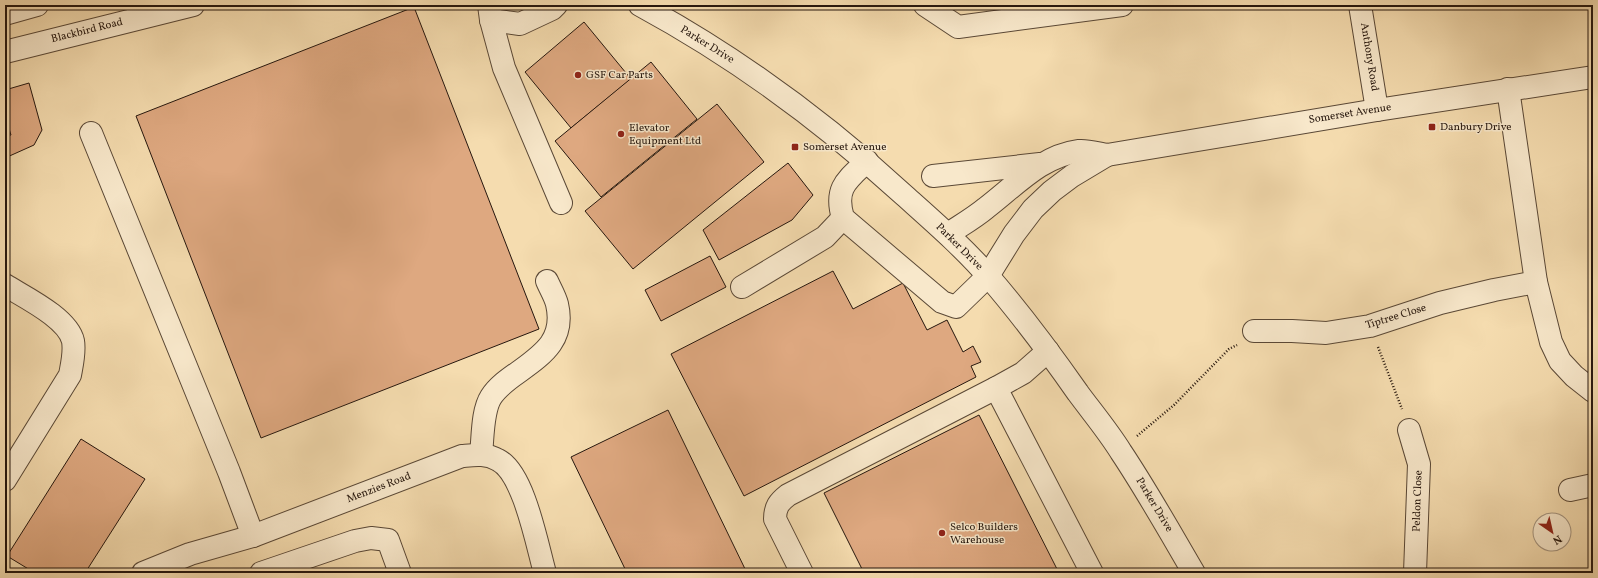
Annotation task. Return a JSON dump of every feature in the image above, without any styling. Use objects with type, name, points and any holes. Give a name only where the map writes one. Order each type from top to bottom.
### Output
[{"type":"street","points":[[5,14],[37,5]]},
{"type":"street","name":"Blackbird Road","points":[[5,52],[193,5]]},
{"type":"street","points":[[490,12],[520,24],[552,9],[556,5]]},
{"type":"street","name":"Parker Drive","points":[[640,5],[733,61],[783,95],[867,161],[948,234],[988,276],[1048,351],[1120,450],[1159,512],[1194,573]]},
{"type":"street","points":[[925,5],[958,27],[1122,5]]},
{"type":"street","name":"Anthony Road","points":[[1360,5],[1377,110]]},
{"type":"street","points":[[490,12],[504,68],[560,203]]},
{"type":"street","name":"Somerset Avenue","points":[[948,234],[987,208],[1022,178],[1044,164],[1062,156],[1080,151],[1107,155],[1377,110],[1593,77]]},
{"type":"street","points":[[1508,89],[1536,282],[1551,342],[1560,361],[1574,376],[1593,391]]},
{"type":"street","points":[[91,133],[229,472],[253,536]]},
{"type":"street","name":"Somerset Avenue","points":[[843,218],[942,302],[956,307],[988,276],[1014,234],[1033,209],[1052,191],[1072,176],[1107,155]]},
{"type":"street","points":[[742,286],[825,237],[843,218],[839,204],[841,191],[849,178],[867,161]]},
{"type":"street","name":"Somerset Avenue","points":[[933,176],[1044,164]]},
{"type":"street","points":[[481,454],[485,410],[491,397],[506,381],[540,357],[556,336],[558,318],[557,304],[547,281]]},
{"type":"street","name":"Tiptree Close","points":[[1254,331],[1326,333],[1370,326],[1440,303],[1536,282]]},
{"type":"street","points":[[5,285],[52,315],[65,326],[73,340],[74,358],[70,375],[5,480]]},
{"type":"street","points":[[802,573],[775,519],[775,511],[779,502],[788,495],[996,388],[1023,372],[1048,351]]},
{"type":"street","points":[[996,388],[1092,573]]},
{"type":"street","name":"Peldon Close","points":[[1409,430],[1419,464],[1415,573]]},
{"type":"street","name":"Menzies Road","points":[[143,573],[190,554],[253,536],[462,456],[481,454],[498,460],[512,472],[522,490],[545,573]]},
{"type":"street","points":[[1570,490],[1593,485]]},
{"type":"street","points":[[261,573],[355,541],[371,538],[388,540],[400,573]]},
{"type":"path","points":[[1370,326],[1409,430]]},
{"type":"path","points":[[1120,450],[1174,405],[1229,349],[1249,339],[1254,331]]},
{"type":"building","points":[[414,7],[539,329],[261,438],[136,116]]},
{"type":"building","name":"GSF Car Parts","points":[[584,22],[631,79],[571,128],[525,72]]},
{"type":"building","name":"Elevator Equipment Ltd","points":[[651,62],[697,119],[601,197],[555,141]]},
{"type":"building","points":[[29,83],[42,130],[34,145],[5,158],[5,136],[11,135],[5,116],[5,90]]},
{"type":"building","points":[[717,104],[764,162],[633,269],[585,211]]},
{"type":"building","points":[[788,163],[813,195],[792,220],[719,260],[703,230]]},
{"type":"building","points":[[710,256],[726,287],[661,321],[645,290]]},
{"type":"building","points":[[833,271],[853,309],[903,283],[927,330],[947,320],[963,352],[973,346],[981,362],[971,366],[976,377],[744,496],[671,354]]},
{"type":"building","points":[[668,410],[747,573],[627,573],[571,457]]},
{"type":"building","name":"Selco Builders Warehouse","points":[[979,415],[1059,573],[864,573],[824,493]]},
{"type":"building","points":[[81,439],[145,479],[85,573],[35,573],[7,556]]},
{"type":"place","name":"GSF Car Parts","points":[[578,75]]},
{"type":"place","name":"Danbury Drive","points":[[1432,127]]},
{"type":"place","name":"Elevator Equipment Ltd","points":[[621,134]]},
{"type":"place","name":"Somerset Avenue","points":[[795,147]]},
{"type":"place","name":"Selco Builders Warehouse","points":[[942,533]]}]
